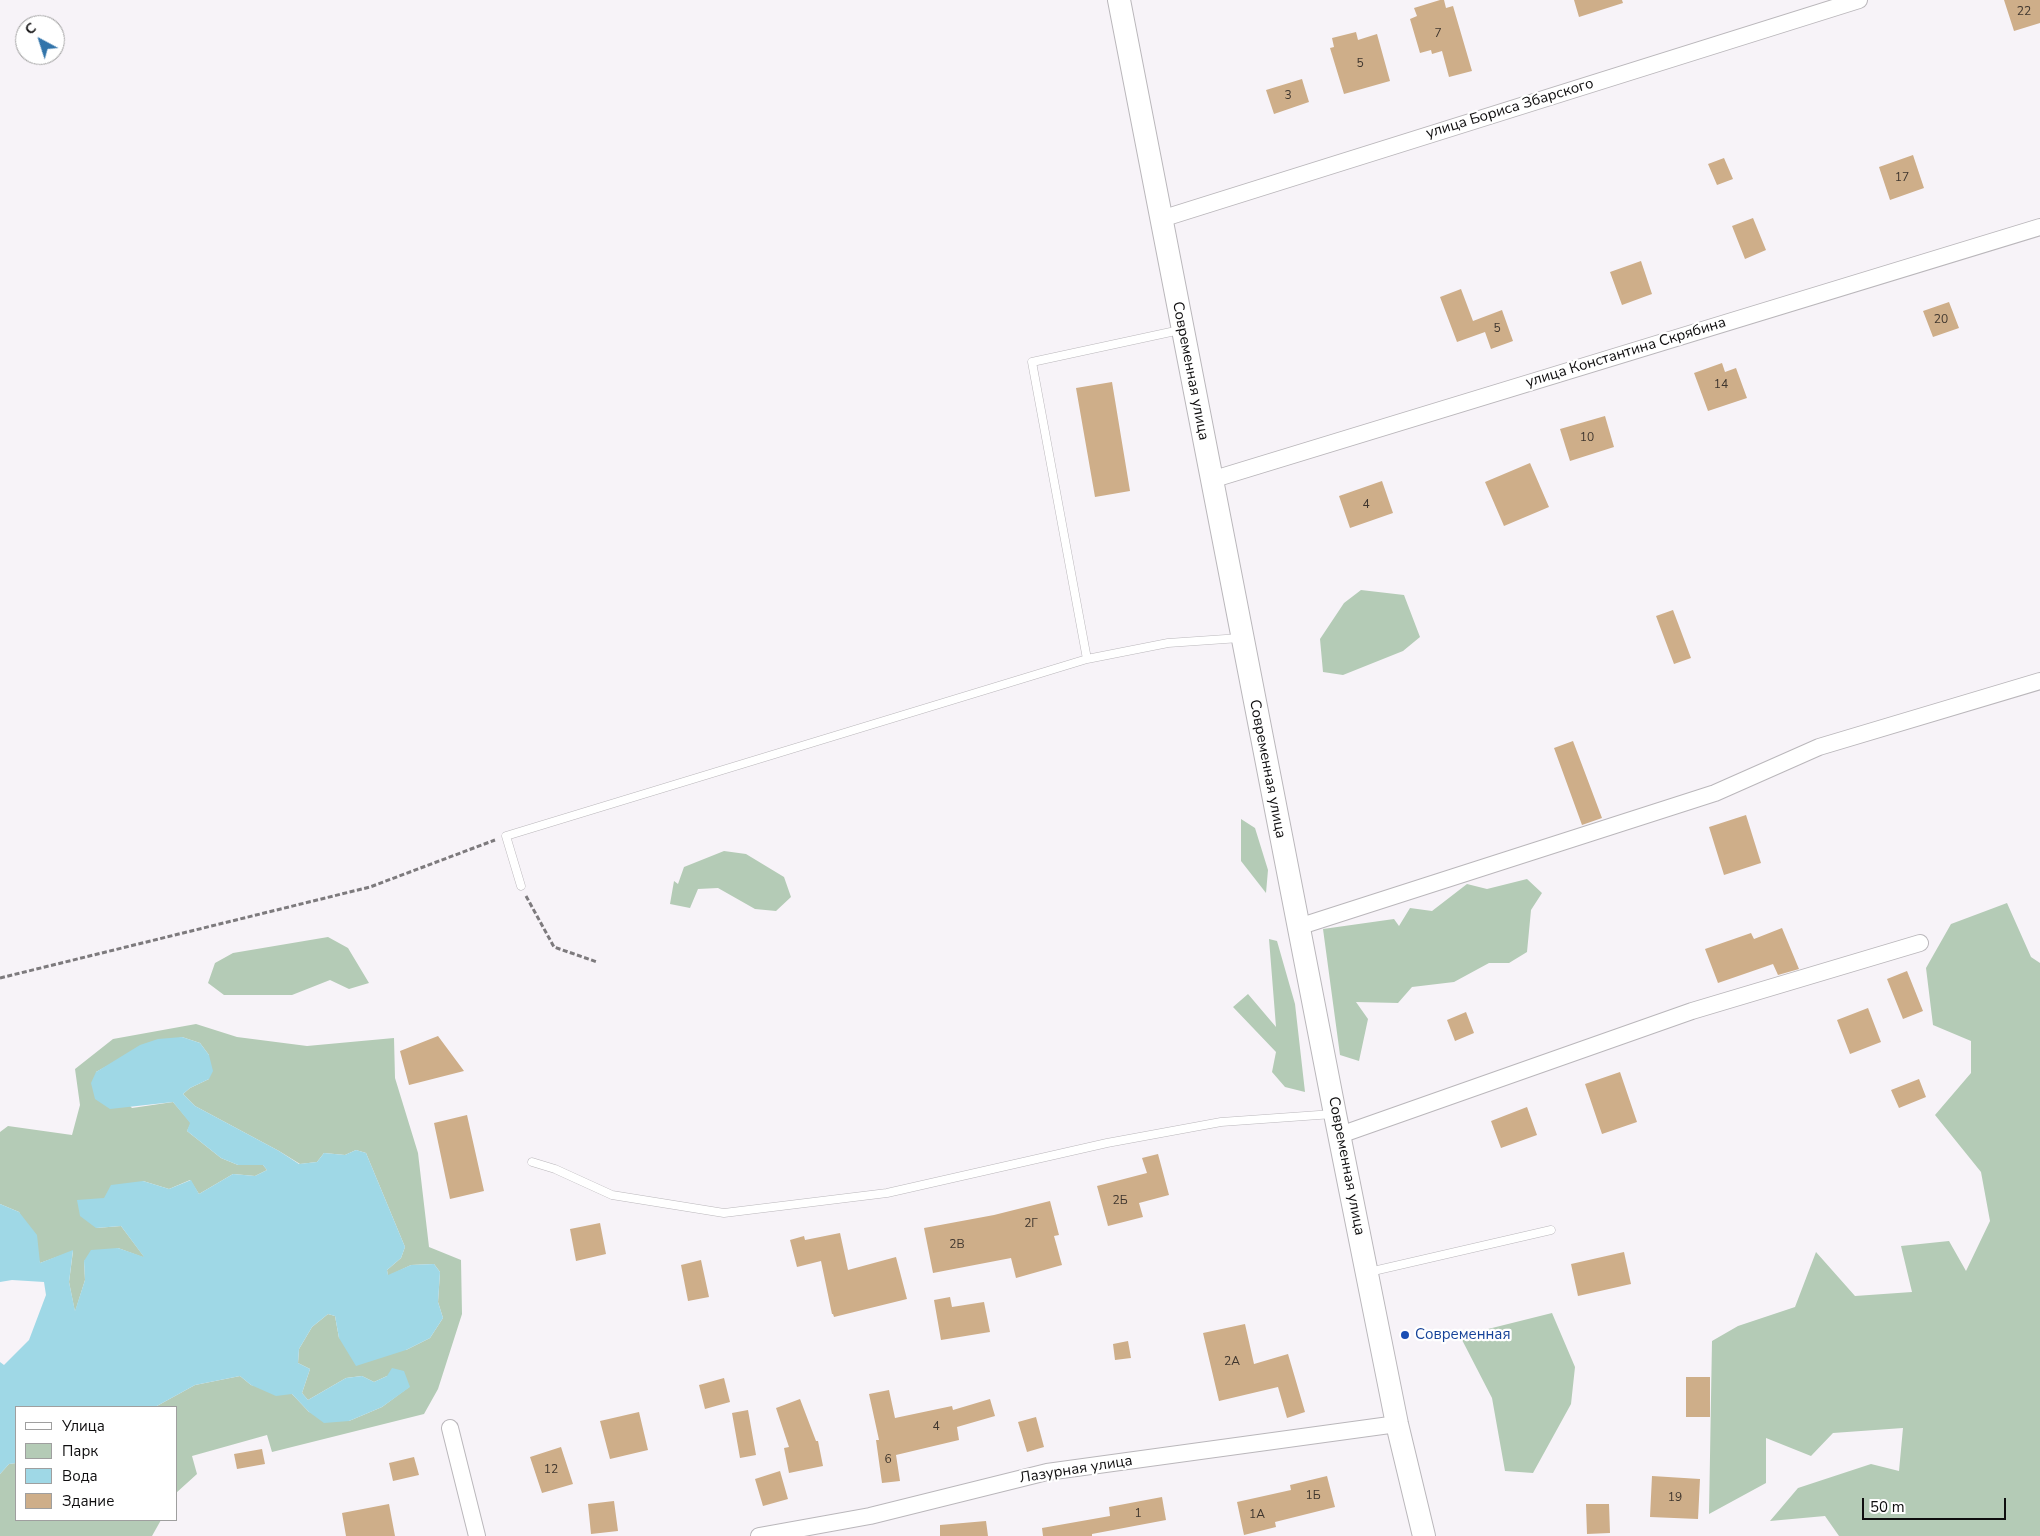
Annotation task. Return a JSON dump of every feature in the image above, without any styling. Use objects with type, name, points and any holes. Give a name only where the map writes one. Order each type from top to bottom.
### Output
[{"type":"street","name":"Современная улица","points":[[1119,0],[1337,1124],[1397,1424],[1424,1536]]},
{"type":"street","name":"улица Бориса Збарского","points":[[1161,218],[1859,0]]},
{"type":"street","name":"улица Константина Скрябина","points":[[1211,480],[2040,227]]},
{"type":"street","points":[[1298,927],[1715,793],[1819,747],[2040,681]]},
{"type":"street","points":[[1337,1124],[1692,1011],[1920,943]]},
{"type":"street","name":"Лазурная улица","points":[[759,1536],[870,1516],[1047,1472],[1397,1424]]},
{"type":"street","points":[[450,1428],[477,1536]]},
{"type":"lane","points":[[1087,658],[1032,362],[1182,330]]},
{"type":"lane","points":[[521,886],[506,836],[1087,658],[1168,644],[1242,638]]},
{"type":"lane","points":[[532,1162],[555,1169],[612,1195],[724,1213],[887,1193],[1107,1143],[1221,1122],[1337,1124]]},
{"type":"lane","points":[[1367,1273],[1551,1230]]},
{"type":"path","points":[[0,978],[370,887],[506,836]]},
{"type":"path","points":[[521,886],[554,947],[597,962]]},
{"type":"green space","points":[[1361,590],[1404,595],[1420,637],[1403,651],[1343,675],[1323,672],[1320,639],[1344,603]]},
{"type":"green space","points":[[1241,819],[1255,828],[1268,870],[1266,893],[1241,861]]},
{"type":"green space","points":[[724,851],[746,854],[784,877],[791,897],[776,911],[755,909],[718,888],[698,889],[690,908],[670,904],[674,881],[678,884],[684,867]]},
{"type":"green space","points":[[1527,879],[1542,893],[1531,910],[1527,952],[1509,963],[1489,963],[1454,982],[1412,987],[1398,1003],[1356,1002],[1368,1019],[1359,1061],[1340,1055],[1323,929],[1394,919],[1399,926],[1410,908],[1432,911],[1467,884],[1487,889]]},
{"type":"green space","points":[[2007,903],[2031,957],[2040,963],[2040,1536],[1839,1536],[1825,1516],[1770,1521],[1798,1488],[1871,1464],[1899,1471],[1903,1428],[1833,1433],[1811,1456],[1766,1438],[1766,1483],[1709,1514],[1712,1341],[1738,1326],[1795,1307],[1816,1252],[1855,1296],[1912,1292],[1901,1246],[1949,1241],[1966,1271],[1990,1221],[1981,1172],[1935,1115],[1971,1073],[1971,1041],[1933,1025],[1926,968],[1951,924]]},
{"type":"green space","points":[[328,937],[348,948],[369,983],[349,989],[330,980],[292,995],[224,995],[208,983],[215,963],[233,953]]},
{"type":"green space","points":[[1269,939],[1277,941],[1295,1004],[1305,1092],[1285,1087],[1272,1072],[1276,1052],[1233,1007],[1248,994],[1276,1027]]},
{"type":"green space","points":[[196,1024],[237,1037],[307,1046],[394,1038],[395,1078],[418,1153],[429,1247],[461,1260],[462,1314],[438,1389],[424,1414],[272,1452],[267,1435],[192,1456],[197,1474],[178,1491],[178,1406],[157,1406],[195,1385],[240,1376],[251,1385],[292,1394],[309,1412],[349,1421],[382,1407],[409,1387],[387,1376],[374,1382],[362,1376],[346,1378],[308,1400],[302,1393],[310,1369],[298,1363],[299,1349],[312,1327],[328,1314],[335,1316],[339,1338],[406,1350],[430,1338],[443,1318],[438,1302],[440,1272],[434,1264],[411,1265],[388,1276],[387,1270],[401,1258],[405,1247],[366,1153],[356,1150],[345,1155],[324,1153],[317,1162],[300,1164],[195,1106],[183,1094],[190,1088],[209,1079],[209,1055],[200,1043],[182,1037],[118,1060],[96,1072],[132,1108],[173,1102],[191,1123],[187,1131],[221,1158],[238,1165],[263,1165],[267,1170],[255,1176],[233,1174],[199,1194],[190,1180],[169,1189],[143,1181],[96,1228],[121,1226],[145,1258],[118,1248],[84,1261],[85,1280],[75,1312],[69,1282],[73,1251],[40,1263],[19,1212],[0,1204],[0,1132],[8,1126],[72,1135],[80,1105],[75,1069],[113,1039]]},
{"type":"green space","points":[[1552,1313],[1575,1367],[1571,1404],[1533,1473],[1505,1471],[1492,1398],[1460,1336]]},
{"type":"green space","points":[[15,1463],[15,1521],[160,1521],[152,1536],[0,1536],[0,1474],[9,1464]]},
{"type":"water","points":[[182,1037],[200,1043],[209,1055],[213,1071],[209,1079],[190,1088],[183,1094],[195,1106],[279,1151],[299,1164],[317,1162],[324,1153],[345,1155],[356,1150],[366,1153],[405,1247],[401,1258],[387,1270],[388,1275],[411,1265],[434,1264],[440,1272],[438,1302],[443,1318],[430,1338],[406,1350],[356,1366],[339,1338],[335,1316],[328,1314],[312,1327],[299,1349],[298,1363],[310,1369],[302,1393],[308,1400],[346,1378],[362,1376],[374,1382],[387,1376],[392,1368],[404,1371],[410,1387],[382,1407],[349,1421],[324,1423],[309,1412],[292,1394],[276,1396],[251,1385],[240,1376],[195,1385],[157,1406],[15,1406],[15,1463],[9,1464],[0,1474],[0,1362],[4,1365],[29,1340],[46,1295],[44,1282],[12,1280],[0,1282],[0,1204],[19,1212],[37,1235],[40,1263],[73,1250],[69,1282],[75,1311],[85,1280],[84,1261],[91,1250],[118,1248],[144,1257],[121,1226],[96,1228],[80,1216],[77,1200],[104,1198],[111,1185],[143,1181],[169,1189],[191,1180],[199,1194],[233,1174],[255,1176],[267,1170],[263,1165],[238,1165],[221,1158],[187,1131],[190,1123],[173,1102],[110,1109],[95,1099],[91,1083],[96,1072],[140,1045],[158,1039]]},
{"type":"building","points":[[1444,0],[1446,8],[1453,6],[1472,71],[1449,77],[1442,51],[1432,54],[1431,50],[1420,53],[1410,19],[1417,16],[1414,8]]},
{"type":"building","points":[[1574,0],[1622,0],[1623,3],[1579,17]]},
{"type":"building","points":[[2004,0],[2040,0],[2040,23],[2014,31]]},
{"type":"building","points":[[1356,32],[1358,40],[1377,34],[1390,81],[1344,94],[1330,48],[1334,47],[1332,38]]},
{"type":"building","points":[[1302,79],[1309,102],[1274,114],[1266,90]]},
{"type":"building","points":[[1913,155],[1924,188],[1890,200],[1879,167]]},
{"type":"building","points":[[1724,158],[1733,179],[1717,185],[1708,164]]},
{"type":"building","points":[[1753,218],[1766,250],[1745,259],[1732,226]]},
{"type":"building","points":[[1641,261],[1652,294],[1622,305],[1610,272]]},
{"type":"building","points":[[1461,289],[1473,321],[1502,310],[1513,341],[1491,349],[1485,332],[1457,342],[1440,297]]},
{"type":"building","points":[[1949,302],[1959,328],[1933,337],[1923,311]]},
{"type":"building","points":[[1722,363],[1725,372],[1736,368],[1747,398],[1708,411],[1694,373]]},
{"type":"building","points":[[1112,382],[1130,491],[1095,497],[1076,388]]},
{"type":"building","points":[[1605,416],[1614,447],[1570,461],[1560,429]]},
{"type":"building","points":[[1530,463],[1549,507],[1504,526],[1485,482]]},
{"type":"building","points":[[1382,481],[1393,513],[1350,528],[1339,496]]},
{"type":"building","points":[[1673,610],[1691,658],[1674,664],[1656,616]]},
{"type":"building","points":[[1573,741],[1602,818],[1582,825],[1554,748]]},
{"type":"building","points":[[1746,815],[1761,863],[1724,875],[1709,827]]},
{"type":"building","points":[[1782,928],[1799,969],[1778,975],[1773,964],[1718,983],[1705,949],[1751,933],[1754,939]]},
{"type":"building","points":[[1907,971],[1923,1011],[1903,1019],[1887,979]]},
{"type":"building","points":[[1868,1008],[1881,1042],[1850,1054],[1837,1020]]},
{"type":"building","points":[[1466,1012],[1474,1033],[1455,1041],[1447,1020]]},
{"type":"building","points":[[438,1036],[464,1071],[409,1085],[400,1051]]},
{"type":"building","points":[[1620,1072],[1637,1122],[1602,1134],[1585,1084]]},
{"type":"building","points":[[1919,1079],[1926,1097],[1899,1108],[1891,1090]]},
{"type":"building","points":[[1527,1107],[1537,1135],[1501,1148],[1491,1121]]},
{"type":"building","points":[[467,1115],[484,1191],[450,1199],[434,1123]]},
{"type":"building","points":[[1158,1154],[1169,1195],[1139,1203],[1143,1217],[1108,1226],[1097,1186],[1147,1173],[1142,1158]]},
{"type":"building","points":[[1050,1201],[1059,1235],[1054,1236],[1062,1265],[1016,1278],[1011,1258],[933,1273],[924,1228],[994,1215]]},
{"type":"building","points":[[600,1223],[606,1254],[576,1261],[570,1229]]},
{"type":"building","points":[[840,1233],[848,1270],[896,1257],[907,1299],[834,1317],[821,1261],[797,1267],[790,1240],[804,1236],[805,1240]]},
{"type":"building","points":[[1624,1252],[1631,1284],[1578,1296],[1571,1264]]},
{"type":"building","points":[[701,1260],[709,1297],[688,1301],[681,1265]]},
{"type":"building","points":[[950,1297],[952,1307],[984,1302],[990,1332],[941,1340],[934,1300]]},
{"type":"building","points":[[1245,1324],[1254,1364],[1288,1354],[1305,1412],[1287,1418],[1278,1387],[1219,1401],[1203,1333]]},
{"type":"building","points":[[1128,1341],[1131,1358],[1115,1360],[1113,1344]]},
{"type":"building","points":[[1686,1377],[1710,1377],[1710,1417],[1686,1417]]},
{"type":"building","points":[[724,1378],[730,1402],[705,1409],[699,1385]]},
{"type":"building","points":[[889,1390],[895,1418],[952,1406],[953,1410],[990,1399],[995,1416],[957,1427],[959,1440],[896,1455],[900,1481],[882,1483],[876,1440],[879,1440],[869,1394]]},
{"type":"building","points":[[800,1399],[816,1441],[818,1441],[823,1466],[789,1473],[784,1448],[789,1447],[776,1408]]},
{"type":"building","points":[[748,1410],[756,1455],[740,1458],[732,1413]]},
{"type":"building","points":[[639,1412],[648,1450],[610,1459],[600,1421]]},
{"type":"building","points":[[1036,1417],[1044,1447],[1027,1452],[1018,1422]]},
{"type":"building","points":[[561,1447],[573,1484],[542,1493],[530,1457]]},
{"type":"building","points":[[262,1449],[265,1464],[237,1469],[234,1454]]},
{"type":"building","points":[[414,1457],[419,1475],[393,1481],[389,1463]]},
{"type":"building","points":[[780,1471],[788,1499],[763,1506],[755,1479]]},
{"type":"building","points":[[1327,1476],[1335,1507],[1275,1522],[1276,1527],[1244,1535],[1237,1502],[1291,1490],[1290,1485]]},
{"type":"building","points":[[1652,1476],[1700,1479],[1698,1519],[1650,1517]]},
{"type":"building","points":[[1162,1497],[1166,1520],[1092,1534],[1092,1536],[1043,1536],[1042,1528],[1110,1516],[1109,1507]]},
{"type":"building","points":[[614,1501],[618,1531],[591,1534],[588,1504]]},
{"type":"building","points":[[389,1504],[395,1536],[346,1536],[342,1513]]},
{"type":"building","points":[[1586,1504],[1609,1504],[1610,1533],[1587,1534]]},
{"type":"building","points":[[986,1521],[988,1536],[940,1536],[940,1525]]},
{"type":"place","name":"Современная","points":[[1405,1335]]}]
